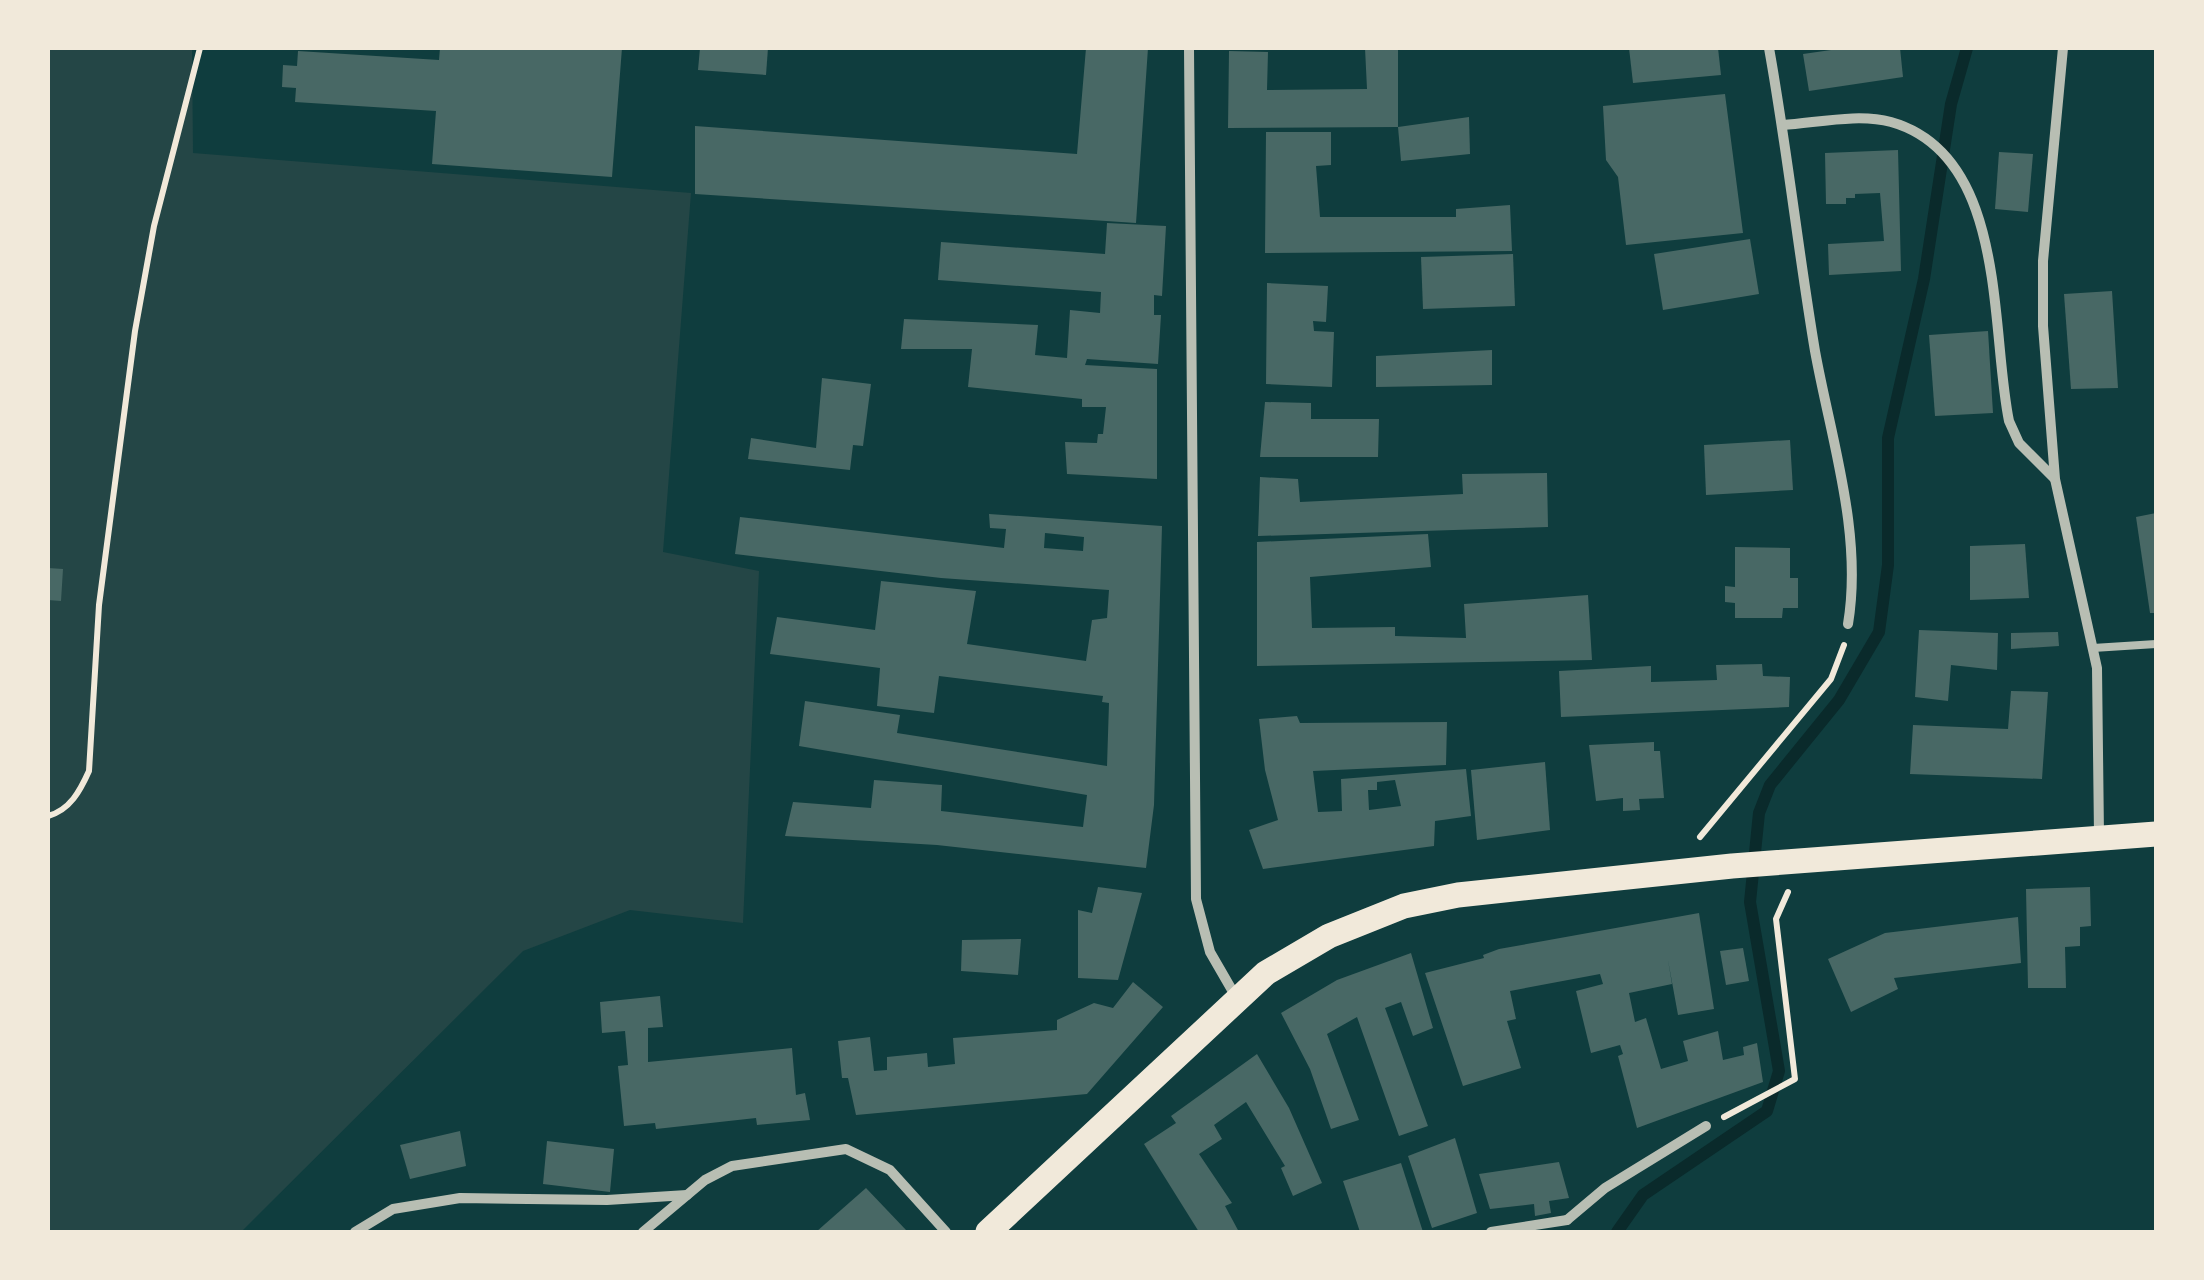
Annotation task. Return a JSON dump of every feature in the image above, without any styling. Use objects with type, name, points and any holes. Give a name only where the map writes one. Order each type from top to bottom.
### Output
[{"type":"main road","points":[[988,1232],[1236,998],[1306,948],[1404,906],[1458,895],[1732,866],[2099,835],[2156,834]]},
{"type":"street","points":[[1190,48],[1196,899],[1210,952],[1236,998]]},
{"type":"street","points":[[1769,48],[1815,348],[1844,496],[1852,586],[1848,624]]},
{"type":"street","points":[[2063,48],[2042,302],[2055,479],[2093,648],[2100,708],[2099,835]]},
{"type":"street","points":[[1783,126],[1877,120],[1903,127],[1950,164],[1982,224],[2009,421],[2019,443],[2055,479]]},
{"type":"street","points":[[1491,1232],[1565,1226],[1605,1188],[1706,1126]]},
{"type":"street","points":[[643,1232],[720,1171],[746,1161],[846,1150],[890,1170],[946,1232]]},
{"type":"street","points":[[356,1232],[393,1210],[460,1198],[607,1200],[688,1195]]},
{"type":"lane","points":[[2093,648],[2156,644]]},
{"type":"path","points":[[48,816],[58,813],[78,795],[89,771],[99,605],[135,330],[154,226],[200,48]]},
{"type":"path","points":[[1697,870],[1695,843],[1831,679],[1840,664],[1848,624]]},
{"type":"path","points":[[1744,1108],[1796,1079],[1776,918],[1787,897],[1786,861]]},
{"type":"shaded area","points":[[48,48],[192,48],[193,153],[691,193],[663,552],[759,571],[743,923],[630,910],[523,951],[241,1232],[48,1232]]},
{"type":"building","points":[[440,48],[622,48],[612,177],[432,164],[436,111],[295,102],[296,88],[282,87],[283,65],[297,66],[298,51],[439,60]]},
{"type":"building","points":[[700,48],[768,48],[766,75],[698,70]]},
{"type":"building","points":[[1086,48],[1148,48],[1136,223],[695,194],[695,126],[1077,154]]},
{"type":"building","points":[[1365,48],[1398,48],[1398,127],[1228,128],[1229,51],[1268,52],[1267,90],[1367,89]]},
{"type":"building","points":[[1629,48],[1718,48],[1721,75],[1633,83]]},
{"type":"building","points":[[1845,48],[1900,48],[1903,77],[1809,91],[1803,54]]},
{"type":"building","points":[[1725,94],[1743,233],[1626,245],[1618,177],[1606,160],[1603,106]]},
{"type":"building","points":[[1469,117],[1470,154],[1401,161],[1398,127]]},
{"type":"building","points":[[1266,132],[1331,132],[1331,165],[1316,166],[1320,217],[1456,217],[1456,209],[1510,205],[1512,251],[1265,253]]},
{"type":"building","points":[[1898,150],[1901,271],[1829,275],[1828,244],[1884,241],[1880,193],[1855,194],[1855,198],[1846,198],[1846,204],[1826,204],[1825,153]]},
{"type":"building","points":[[1999,152],[2033,154],[2028,212],[1995,209]]},
{"type":"building","points":[[1107,223],[1166,226],[1162,296],[1154,295],[1154,315],[1161,315],[1158,364],[1087,359],[1085,365],[1157,369],[1157,479],[1067,474],[1065,442],[1097,443],[1098,434],[1103,434],[1106,407],[1082,407],[1082,399],[968,387],[972,349],[901,349],[904,319],[1038,325],[1035,355],[1067,358],[1070,310],[1100,313],[1101,292],[938,280],[941,242],[1105,254]]},
{"type":"building","points":[[1750,239],[1759,294],[1663,310],[1654,254]]},
{"type":"building","points":[[1513,254],[1515,306],[1423,309],[1421,257]]},
{"type":"building","points":[[1267,283],[1328,286],[1326,322],[1313,321],[1314,331],[1334,332],[1332,387],[1266,384]]},
{"type":"building","points":[[2112,291],[2118,388],[2071,389],[2064,294]]},
{"type":"building","points":[[1988,331],[1993,413],[1935,416],[1929,335]]},
{"type":"building","points":[[1492,350],[1492,385],[1376,387],[1376,356]]},
{"type":"building","points":[[822,378],[871,384],[863,446],[853,445],[850,470],[748,459],[751,438],[816,448]]},
{"type":"building","points":[[1265,402],[1311,403],[1311,419],[1379,419],[1378,457],[1260,457]]},
{"type":"building","points":[[1790,440],[1793,490],[1706,495],[1704,445]]},
{"type":"building","points":[[1547,473],[1548,527],[1258,536],[1260,477],[1298,479],[1300,502],[1463,494],[1462,474]]},
{"type":"building","points":[[2156,513],[2156,613],[2150,613],[2136,517]]},
{"type":"building","points":[[989,514],[1162,526],[1154,805],[1146,868],[937,845],[785,836],[793,802],[871,808],[874,780],[942,785],[941,811],[1083,827],[1087,795],[799,746],[805,701],[900,715],[897,733],[1107,766],[1109,703],[1102,702],[1103,696],[939,676],[934,713],[877,706],[880,668],[770,654],[777,617],[875,630],[881,581],[976,591],[967,644],[1086,661],[1092,620],[1107,618],[1109,590],[941,578],[735,554],[740,517],[1004,548],[1006,529],[990,528]],"holes":[[[1045,533],[1084,537],[1083,551],[1044,548]]]},
{"type":"building","points":[[1428,534],[1431,567],[1310,577],[1312,628],[1395,627],[1395,636],[1466,638],[1464,604],[1588,595],[1592,660],[1257,666],[1257,542]]},
{"type":"building","points":[[2025,544],[2029,598],[1970,600],[1970,546]]},
{"type":"building","points":[[1735,547],[1790,548],[1790,578],[1798,578],[1798,608],[1783,608],[1782,618],[1735,618],[1735,603],[1725,602],[1725,586],[1735,587]]},
{"type":"building","points":[[48,568],[63,569],[61,601],[48,600]]},
{"type":"building","points":[[1919,630],[1998,633],[1997,670],[1951,665],[1948,701],[1915,697]]},
{"type":"building","points":[[2058,632],[2059,646],[2011,649],[2011,633]]},
{"type":"building","points":[[1762,664],[1763,676],[1790,677],[1789,707],[1561,717],[1559,671],[1651,666],[1651,682],[1717,680],[1716,665]]},
{"type":"building","points":[[2011,691],[2048,692],[2042,779],[1910,774],[1913,725],[2008,729]]},
{"type":"building","points":[[1297,716],[1300,723],[1447,722],[1446,765],[1313,771],[1318,812],[1342,811],[1341,779],[1466,769],[1471,816],[1435,821],[1434,846],[1263,869],[1249,830],[1278,820],[1265,770],[1259,719]],"holes":[[[1395,780],[1401,806],[1369,810],[1368,790],[1377,790],[1377,782]]]},
{"type":"building","points":[[1654,742],[1654,751],[1660,751],[1664,798],[1639,799],[1640,810],[1623,811],[1623,798],[1596,801],[1589,745]]},
{"type":"building","points":[[1545,762],[1550,830],[1477,840],[1471,770]]},
{"type":"building","points":[[1098,887],[1142,893],[1118,980],[1078,978],[1078,910],[1092,913]]},
{"type":"building","points":[[2090,887],[2091,926],[2080,927],[2080,946],[2065,947],[2066,988],[2028,988],[2026,889]]},
{"type":"building","points":[[1699,913],[1714,1009],[1678,1015],[1668,960],[1672,984],[1629,993],[1635,1022],[1646,1018],[1661,1069],[1688,1061],[1683,1041],[1718,1031],[1723,1060],[1744,1055],[1743,1047],[1757,1043],[1763,1082],[1637,1128],[1618,1056],[1623,1054],[1620,1045],[1591,1053],[1576,991],[1603,984],[1600,974],[1510,991],[1516,1019],[1507,1021],[1521,1068],[1463,1086],[1425,973],[1484,958],[1483,955],[1499,949]]},
{"type":"building","points":[[2018,917],[2021,963],[1894,978],[1898,989],[1851,1012],[1828,959],[1885,933]]},
{"type":"building","points":[[1021,939],[1018,975],[961,971],[962,940]]},
{"type":"building","points":[[1743,948],[1749,981],[1726,985],[1720,951]]},
{"type":"building","points":[[1411,953],[1433,1028],[1413,1036],[1401,1002],[1385,1008],[1428,1126],[1399,1136],[1357,1017],[1327,1034],[1359,1120],[1331,1129],[1310,1069],[1281,1013],[1337,980]]},
{"type":"building","points":[[1133,982],[1163,1007],[1087,1094],[856,1115],[848,1078],[842,1078],[838,1041],[870,1037],[874,1071],[887,1070],[887,1057],[927,1053],[928,1067],[955,1064],[953,1038],[1057,1030],[1057,1020],[1094,1003],[1113,1008]]},
{"type":"building","points":[[660,996],[663,1027],[648,1028],[648,1062],[792,1048],[796,1095],[805,1093],[810,1120],[757,1125],[756,1118],[656,1129],[655,1123],[624,1126],[618,1066],[628,1065],[625,1031],[602,1033],[600,1002]]},
{"type":"building","points":[[1257,1054],[1289,1108],[1322,1183],[1293,1196],[1281,1168],[1285,1166],[1246,1102],[1214,1125],[1222,1139],[1199,1154],[1232,1203],[1225,1206],[1239,1232],[1199,1232],[1144,1144],[1176,1123],[1171,1116]]},
{"type":"building","points":[[460,1131],[466,1166],[410,1179],[400,1145]]},
{"type":"building","points":[[1455,1138],[1477,1213],[1432,1228],[1408,1156]]},
{"type":"building","points":[[547,1141],[614,1149],[610,1192],[543,1184]]},
{"type":"building","points":[[1559,1162],[1569,1198],[1549,1201],[1551,1213],[1535,1216],[1534,1204],[1490,1209],[1479,1174]]},
{"type":"building","points":[[1401,1163],[1423,1232],[1360,1232],[1343,1181]]},
{"type":"building","points":[[866,1188],[906,1230],[816,1232]]},
{"type":"waterway","points":[[1617,1232],[1643,1195],[1767,1111],[1779,1071],[1750,902],[1759,813],[1770,785],[1839,700],[1879,632],[1888,565],[1888,438],[1924,279],[1951,104],[1967,48]]}]
